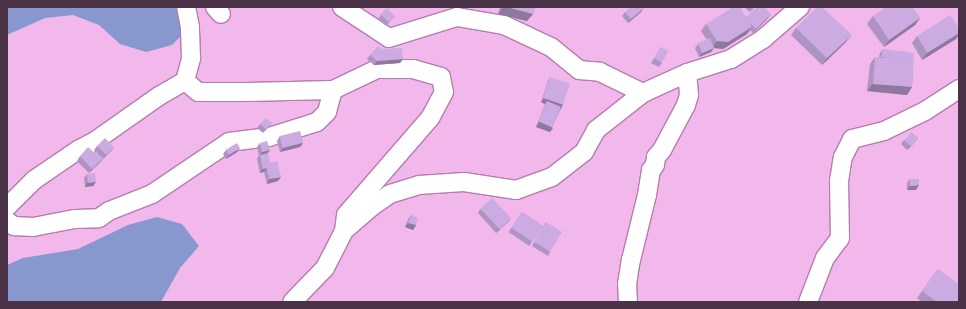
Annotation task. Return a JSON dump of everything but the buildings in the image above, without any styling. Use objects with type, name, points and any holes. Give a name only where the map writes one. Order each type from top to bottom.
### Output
[{"type":"street","points":[[7,207],[34,180],[78,150],[96,141],[159,96],[185,81],[191,58],[190,28],[186,7]]},
{"type":"street","points":[[342,7],[389,38],[457,17],[504,25],[551,47],[579,70],[600,72],[643,93]]},
{"type":"street","points":[[344,231],[370,208],[390,194],[419,185],[464,182],[516,190],[552,177],[584,152],[596,130],[643,93],[687,73],[732,59],[763,39],[800,7]]},
{"type":"street","points":[[185,81],[198,92],[333,90],[377,69],[413,69],[441,77],[444,92],[430,118],[346,215],[344,231],[325,268],[292,302]]},
{"type":"street","points":[[628,302],[627,284],[631,260],[647,195],[650,170],[686,105],[689,95],[687,73]]},
{"type":"street","points":[[808,302],[825,258],[840,238],[839,181],[843,157],[852,139],[884,131],[925,111],[959,89]]},
{"type":"street","points":[[7,221],[14,226],[33,227],[76,219],[99,218],[109,211],[152,194],[229,142],[269,137],[317,122],[327,112],[333,90]]},
{"type":"shaded area","points":[[7,7],[179,7],[190,27],[172,45],[146,52],[120,44],[99,25],[73,15],[45,18],[7,35]]},
{"type":"shaded area","points":[[157,217],[182,224],[199,246],[180,268],[161,302],[7,302],[7,265],[23,258],[78,249],[128,225]]}]
